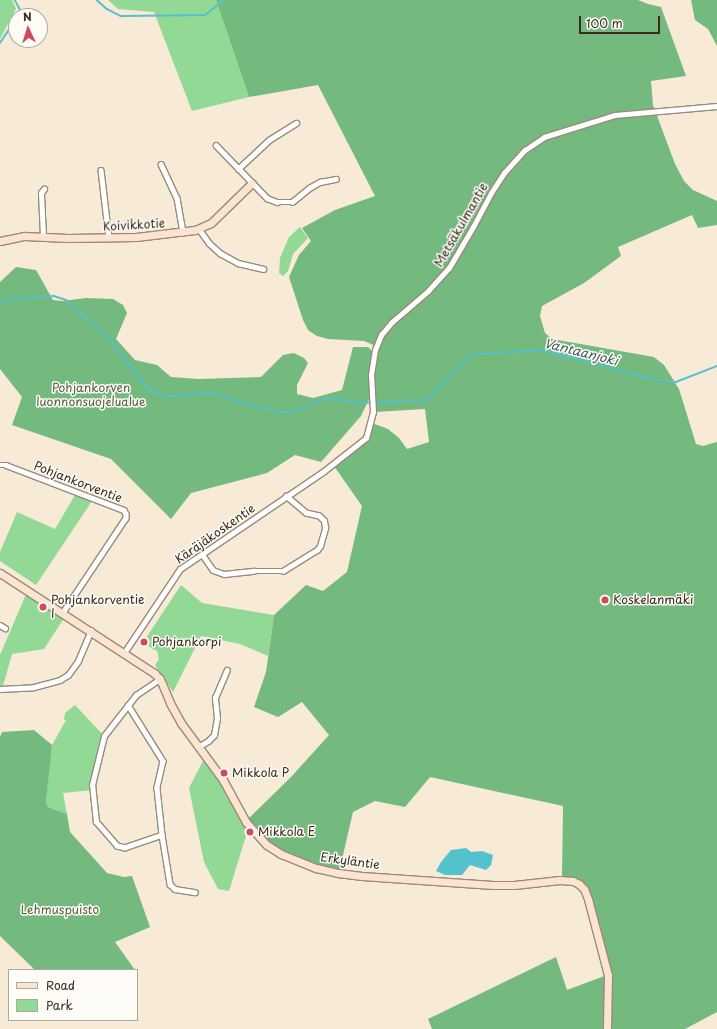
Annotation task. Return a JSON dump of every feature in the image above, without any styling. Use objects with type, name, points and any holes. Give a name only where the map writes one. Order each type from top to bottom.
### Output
[{"type":"street","name":"Metsäkulmantie","points":[[324,472],[366,438],[373,412],[371,375],[375,350],[381,334],[391,323],[428,291],[449,268],[491,193],[504,173],[525,150],[544,138],[615,115],[629,112],[659,112],[717,106]]},
{"type":"street","points":[[238,169],[263,144],[296,123]]},
{"type":"street","points":[[216,145],[267,198],[277,202],[292,202],[309,188],[320,182],[336,179]]},
{"type":"street","points":[[161,164],[178,198],[183,232]]},
{"type":"street","points":[[101,170],[108,238]]},
{"type":"street","name":"Koivikkotie","points":[[0,240],[24,236],[108,238],[183,232],[199,229],[211,223],[252,183]]},
{"type":"street","points":[[43,236],[41,194],[44,189]]},
{"type":"street","points":[[199,229],[209,243],[220,253],[238,263],[263,269]]},
{"type":"street","name":"Pohjankorventie","points":[[0,465],[6,465],[124,510],[126,514],[126,518],[63,613]]},
{"type":"street","name":"Käräjäkoskentie","points":[[124,653],[180,569],[286,496],[324,472]]},
{"type":"street","points":[[202,554],[213,570],[224,574],[254,571],[283,571],[317,550],[320,546],[325,528],[324,520],[319,516],[306,513],[286,496]]},
{"type":"street","points":[[0,573],[91,631],[160,678],[136,695],[104,736],[92,785],[95,819],[98,826],[121,848],[162,835]]},
{"type":"street","points":[[0,689],[34,687],[60,680],[68,675],[78,661],[91,631]]},
{"type":"street","points":[[198,747],[214,735],[217,718],[215,698],[227,670]]},
{"type":"street","name":"Erkyläntie","points":[[160,678],[170,703],[198,747],[223,780],[246,822],[267,845],[281,854],[316,868],[362,876],[494,885],[521,885],[560,880],[573,881],[579,884],[584,889],[588,899],[608,975],[607,1029]]},
{"type":"street","points":[[128,705],[163,761],[157,788],[162,835],[170,884],[175,889],[195,892]]},
{"type":"green space","points":[[0,0],[12,0],[16,8],[8,8],[8,24],[0,39]]},
{"type":"green space","points":[[108,0],[216,0],[249,97],[192,111],[154,12],[118,9]]},
{"type":"green space","points":[[216,0],[638,0],[661,7],[686,76],[651,81],[653,105],[675,164],[684,181],[693,190],[717,201],[717,225],[698,228],[692,215],[618,247],[621,256],[584,283],[542,306],[540,316],[545,333],[552,339],[654,357],[664,365],[679,389],[696,444],[703,446],[717,442],[717,1012],[685,1029],[608,1029],[610,994],[585,888],[562,879],[563,806],[430,777],[405,807],[375,801],[353,812],[339,872],[316,867],[268,845],[247,820],[292,776],[329,735],[302,702],[278,717],[254,707],[266,672],[274,615],[306,585],[323,591],[347,572],[362,506],[334,466],[363,442],[372,423],[388,429],[399,438],[407,449],[429,442],[425,409],[375,412],[373,376],[378,347],[364,341],[328,339],[317,336],[308,330],[303,320],[289,277],[299,255],[311,241],[302,228],[335,210],[375,196],[318,85],[249,97]]},
{"type":"green space","points":[[691,0],[717,0],[717,46],[708,29],[695,20]]},
{"type":"green space","points":[[300,227],[308,238],[293,254],[288,271],[283,276],[279,273],[280,258],[289,237]]},
{"type":"green space","name":"Pohjankorven luonnonsuojelualue","points":[[16,267],[36,270],[53,300],[62,301],[86,298],[113,299],[123,305],[127,313],[116,339],[135,360],[157,365],[171,377],[198,379],[261,377],[283,355],[294,353],[304,358],[308,363],[297,385],[297,394],[313,398],[342,390],[353,347],[368,347],[375,354],[372,393],[361,416],[321,462],[295,455],[267,473],[191,493],[171,519],[111,459],[12,425],[22,397],[0,369],[0,282]]},
{"type":"green space","points":[[75,495],[92,501],[36,585],[0,561],[0,552],[17,512],[55,529]]},
{"type":"green space","points":[[181,585],[202,603],[274,615],[268,656],[240,644],[201,636],[173,692],[155,665],[159,659],[157,651],[146,645],[146,638]]},
{"type":"green space","points":[[27,592],[66,615],[44,649],[12,654],[3,686],[0,686],[0,655]]},
{"type":"green space","points":[[75,705],[104,736],[92,790],[63,793],[67,814],[48,807],[46,802],[52,745],[66,720],[64,720],[65,713]]},
{"type":"green space","name":"Lehmuspuisto","points":[[34,730],[52,745],[46,802],[48,807],[67,814],[70,832],[107,873],[124,877],[132,876],[150,927],[115,942],[134,969],[34,969],[0,936],[0,737],[2,732]]},
{"type":"green space","points":[[205,757],[249,826],[229,891],[218,889],[204,862],[189,788]]},
{"type":"green space","points":[[556,957],[567,990],[607,975],[606,1029],[432,1029],[428,1019]]},
{"type":"water","points":[[466,848],[471,852],[482,851],[493,855],[491,865],[486,870],[470,865],[462,875],[445,875],[436,871],[451,850]]},
{"type":"waterway","points":[[15,0],[19,8]]},
{"type":"waterway","points":[[97,0],[107,9],[121,16],[205,15],[225,0]]},
{"type":"waterway","points":[[0,43],[8,31]]},
{"type":"waterway","name":"Vantaanjoki","points":[[0,302],[13,299],[54,296],[66,300],[109,338],[150,391],[169,396],[214,393],[252,406],[283,412],[295,411],[328,398],[359,403],[427,400],[461,364],[470,356],[476,354],[541,350],[657,380],[676,382],[717,366]]},
{"type":"place","name":"Koskelanmäki","points":[[605,600]]},
{"type":"place","name":"Pohjankorventie I","points":[[43,607]]},
{"type":"place","name":"Pohjankorpi","points":[[144,642]]},
{"type":"place","name":"Mikkola P","points":[[224,773]]},
{"type":"place","name":"Mikkola E","points":[[250,832]]}]
